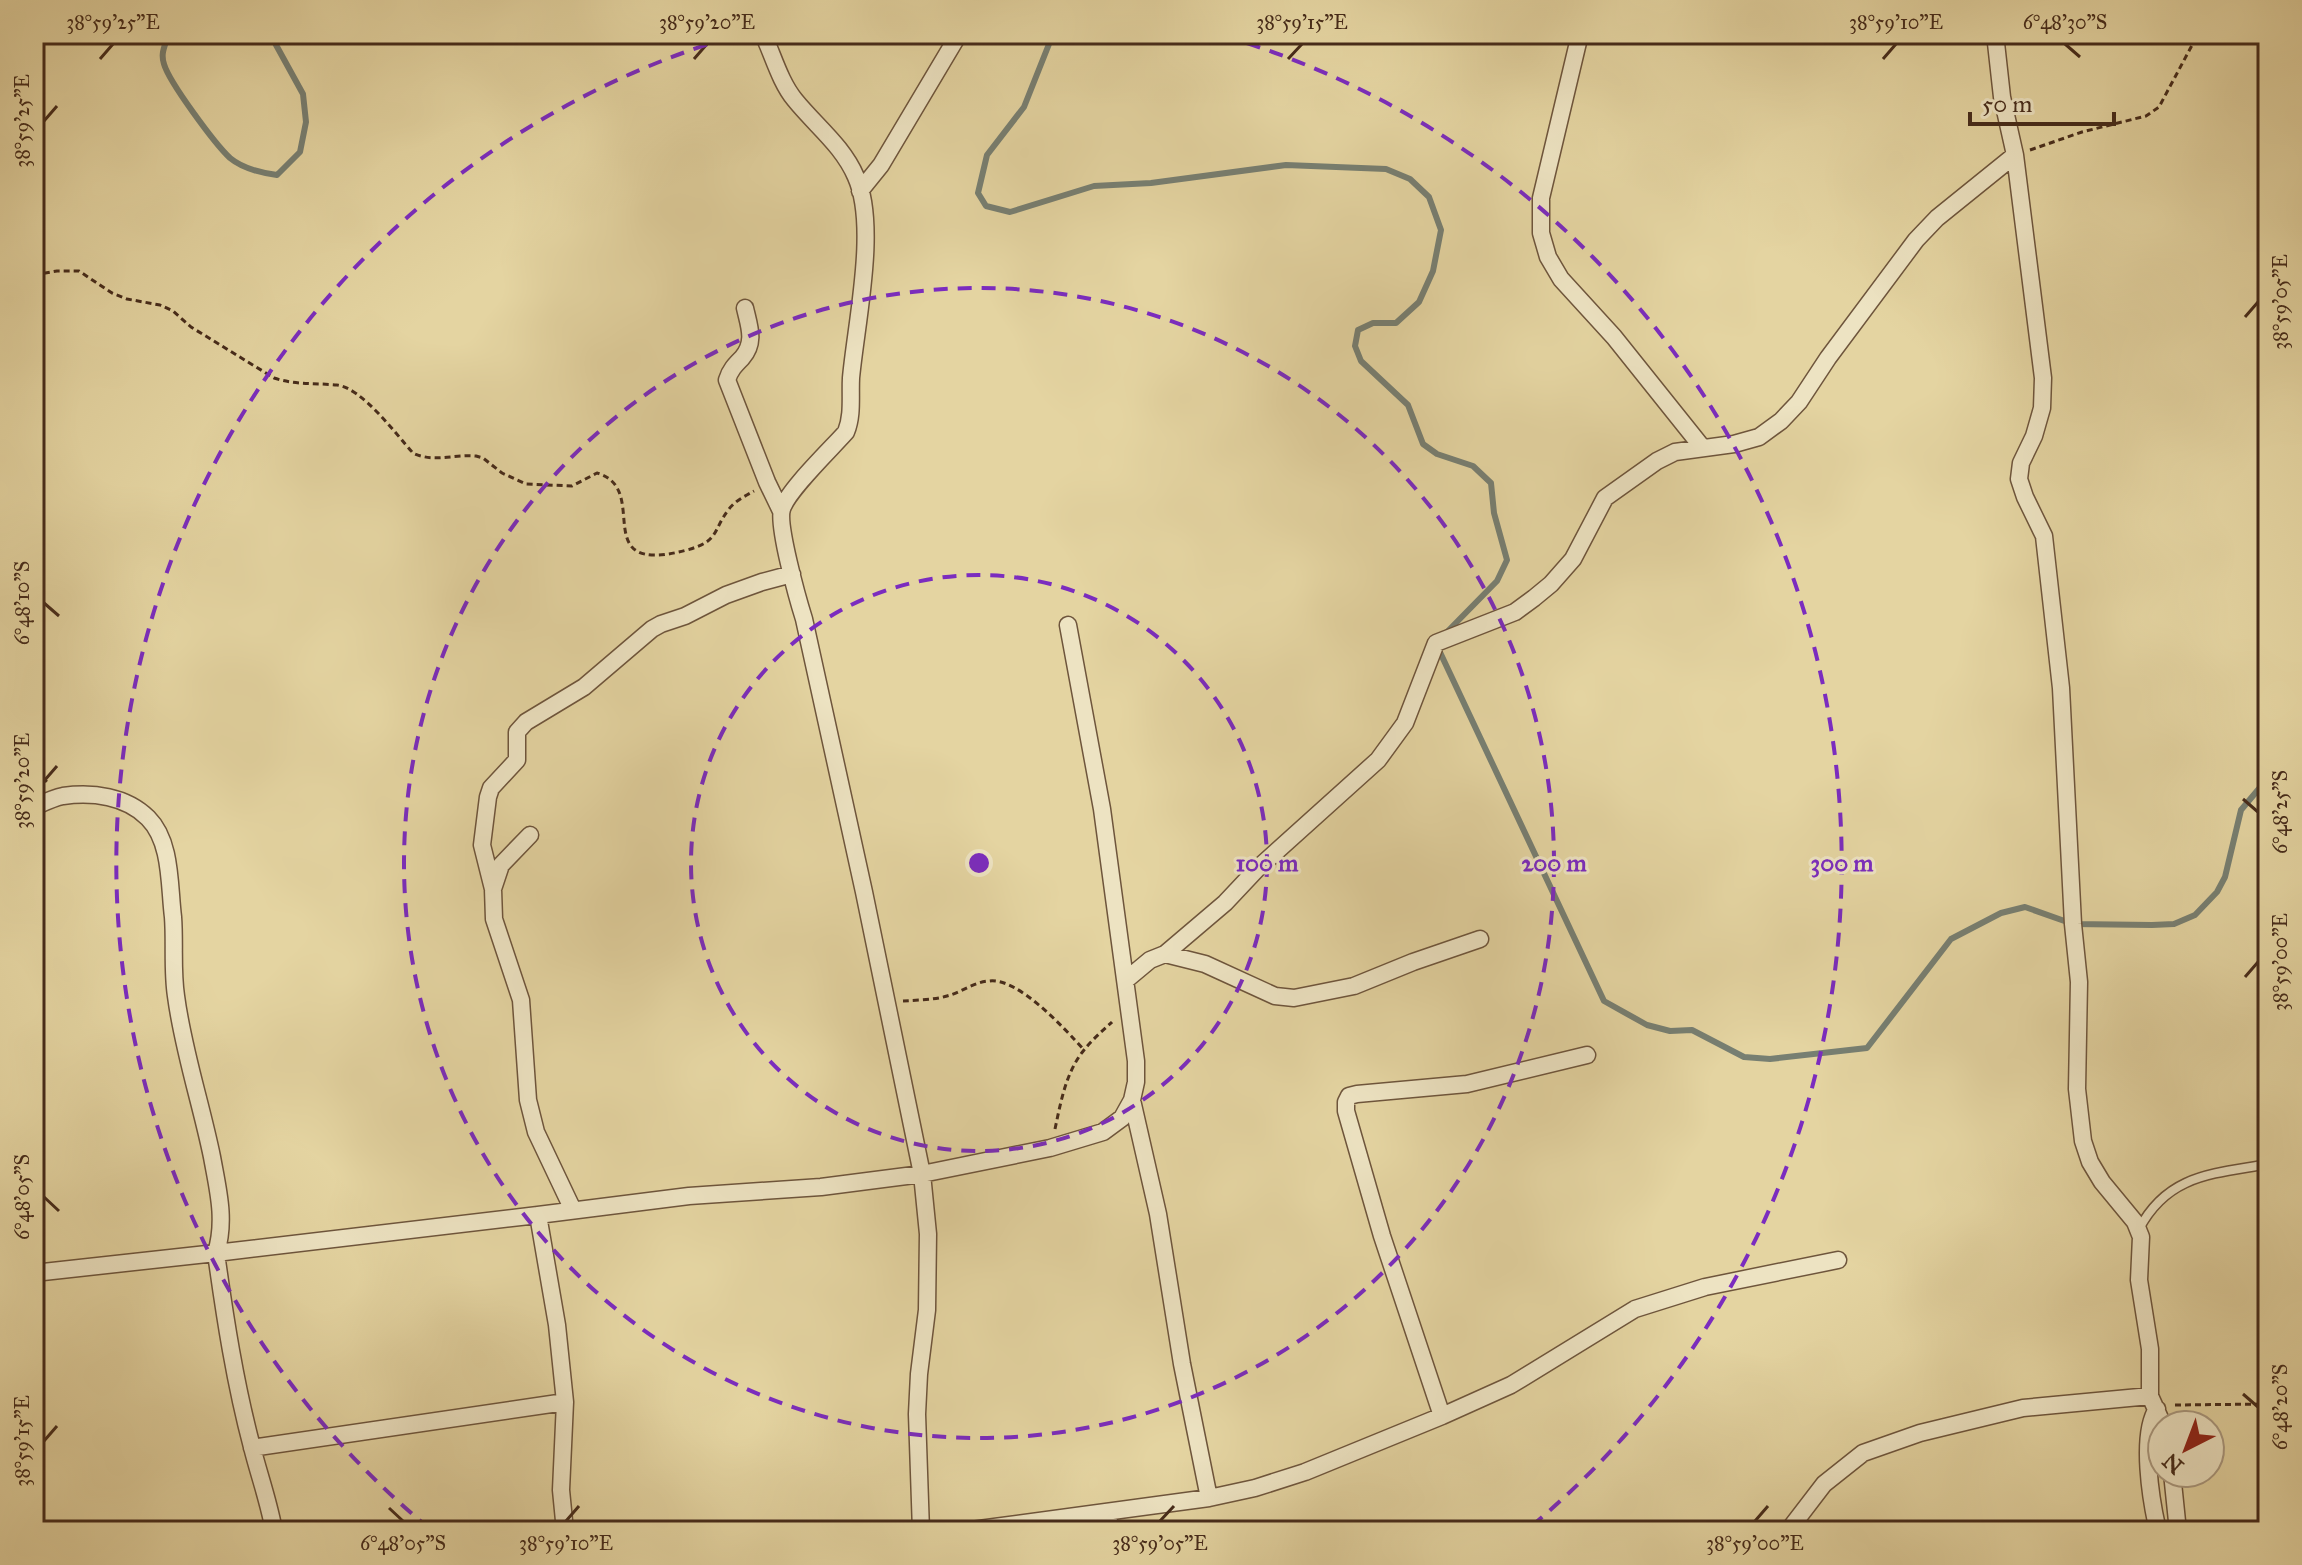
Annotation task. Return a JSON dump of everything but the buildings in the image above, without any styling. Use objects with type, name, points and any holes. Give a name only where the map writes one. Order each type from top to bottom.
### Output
[{"type":"street","points":[[763,34],[788,91],[851,166],[865,217],[850,422],[846,432],[791,494],[781,511]]},
{"type":"street","points":[[860,191],[881,165],[959,34]]},
{"type":"street","points":[[1580,34],[1541,198],[1541,233],[1548,257],[1561,279],[1614,337],[1702,447]]},
{"type":"street","points":[[1788,1531],[1824,1484],[1863,1453],[1920,1433],[2023,1408],[2156,1409],[2139,1280],[2141,1237],[2139,1230],[2102,1182],[2090,1162],[2083,1141],[2077,1089],[2079,982],[2073,924],[2061,688],[2044,536],[2019,479],[2021,463],[2034,436],[2042,408],[2043,378],[2015,155],[2002,97],[1995,34]]},
{"type":"street","points":[[1126,980],[1150,960],[1165,954],[1225,903],[1257,869],[1378,760],[1405,723],[1436,643],[1515,612],[1551,584],[1573,559],[1605,498],[1657,461],[1675,452],[1734,444],[1759,437],[1781,421],[1799,402],[1916,240],[1937,218],[2015,155]]},
{"type":"street","points":[[745,308],[752,337],[750,346],[727,380],[781,511],[922,1174],[928,1234],[927,1310],[917,1414],[921,1531]]},
{"type":"street","points":[[573,1210],[536,1132],[528,1100],[521,1000],[494,919],[493,889],[482,845],[491,788],[517,760],[516,739],[521,726],[584,687],[661,624],[685,616],[726,595],[792,574]]},
{"type":"street","points":[[34,1273],[689,1196],[821,1187],[922,1174],[1050,1148],[1103,1132],[1122,1118],[1132,1100],[1136,1061],[1102,809],[1068,625]]},
{"type":"street","points":[[34,807],[61,796],[108,796],[125,802],[149,819],[164,846],[174,928],[176,996],[220,1200],[221,1236],[216,1253],[228,1341],[274,1531]]},
{"type":"street","points":[[493,889],[501,865],[530,835]]},
{"type":"street","points":[[1165,954],[1205,964],[1275,996],[1294,998],[1354,986],[1480,939]]},
{"type":"street","points":[[1442,1416],[1382,1236],[1346,1102],[1349,1096],[1357,1094],[1467,1084],[1587,1055]]},
{"type":"street","points":[[1132,1100],[1158,1214],[1182,1364],[1209,1498]]},
{"type":"street","points":[[538,1215],[557,1325],[565,1402],[561,1490],[565,1531]]},
{"type":"street","points":[[964,1531],[1209,1498],[1255,1488],[1305,1472],[1511,1385],[1635,1309],[1705,1287],[1838,1260]]},
{"type":"street","points":[[252,1448],[565,1402]]},
{"type":"street","points":[[2152,1489],[2158,1531]]},
{"type":"street","points":[[2174,1489],[2178,1531]]},
{"type":"street","points":[[1108,1512],[1110,1531]]},
{"type":"lane","points":[[2139,1230],[2149,1211],[2165,1195],[2188,1180],[2268,1164]]},
{"type":"path","points":[[2185,34],[2194,40]]},
{"type":"path","points":[[2015,155],[2082,132],[2146,116],[2159,107],[2198,34]]},
{"type":"path","points":[[34,275],[79,271],[112,293],[173,311],[191,327],[274,378],[300,384],[341,385],[361,397],[413,453],[421,457],[476,456],[526,484],[572,486],[597,473],[608,476],[615,483],[624,504],[623,531],[628,545],[636,552],[663,555],[702,546],[719,529],[731,505],[767,482]]},
{"type":"path","points":[[34,760],[39,774],[61,796]]},
{"type":"path","points":[[887,1002],[948,996],[977,983],[1002,981],[1044,1010],[1084,1050]]},
{"type":"path","points":[[1050,1148],[1064,1087],[1084,1050],[1129,1004]]},
{"type":"path","points":[[2156,1409],[2191,1404],[2268,1404]]},
{"type":"waterway","points":[[168,34],[163,52],[164,64],[204,127],[235,162],[252,170],[277,175],[300,152],[306,122],[303,94],[270,34]]},
{"type":"waterway","points":[[1053,34],[1024,107],[987,155],[978,193],[986,206],[1010,212],[1094,186],[1151,183],[1286,165],[1386,169],[1410,179],[1429,197],[1441,230],[1433,271],[1419,302],[1396,323],[1373,323],[1358,330],[1355,346],[1361,361],[1408,405],[1423,444],[1437,454],[1473,466],[1491,483],[1494,513],[1507,560],[1497,581],[1446,633]]},
{"type":"waterway","points":[[1438,648],[1604,1001],[1647,1025],[1670,1031],[1692,1030],[1744,1057],[1770,1059],[1867,1048],[1951,939],[2001,913],[2025,907],[2073,924],[2152,925],[2174,924],[2195,915],[2217,892],[2225,877],[2241,810],[2268,778]]}]
